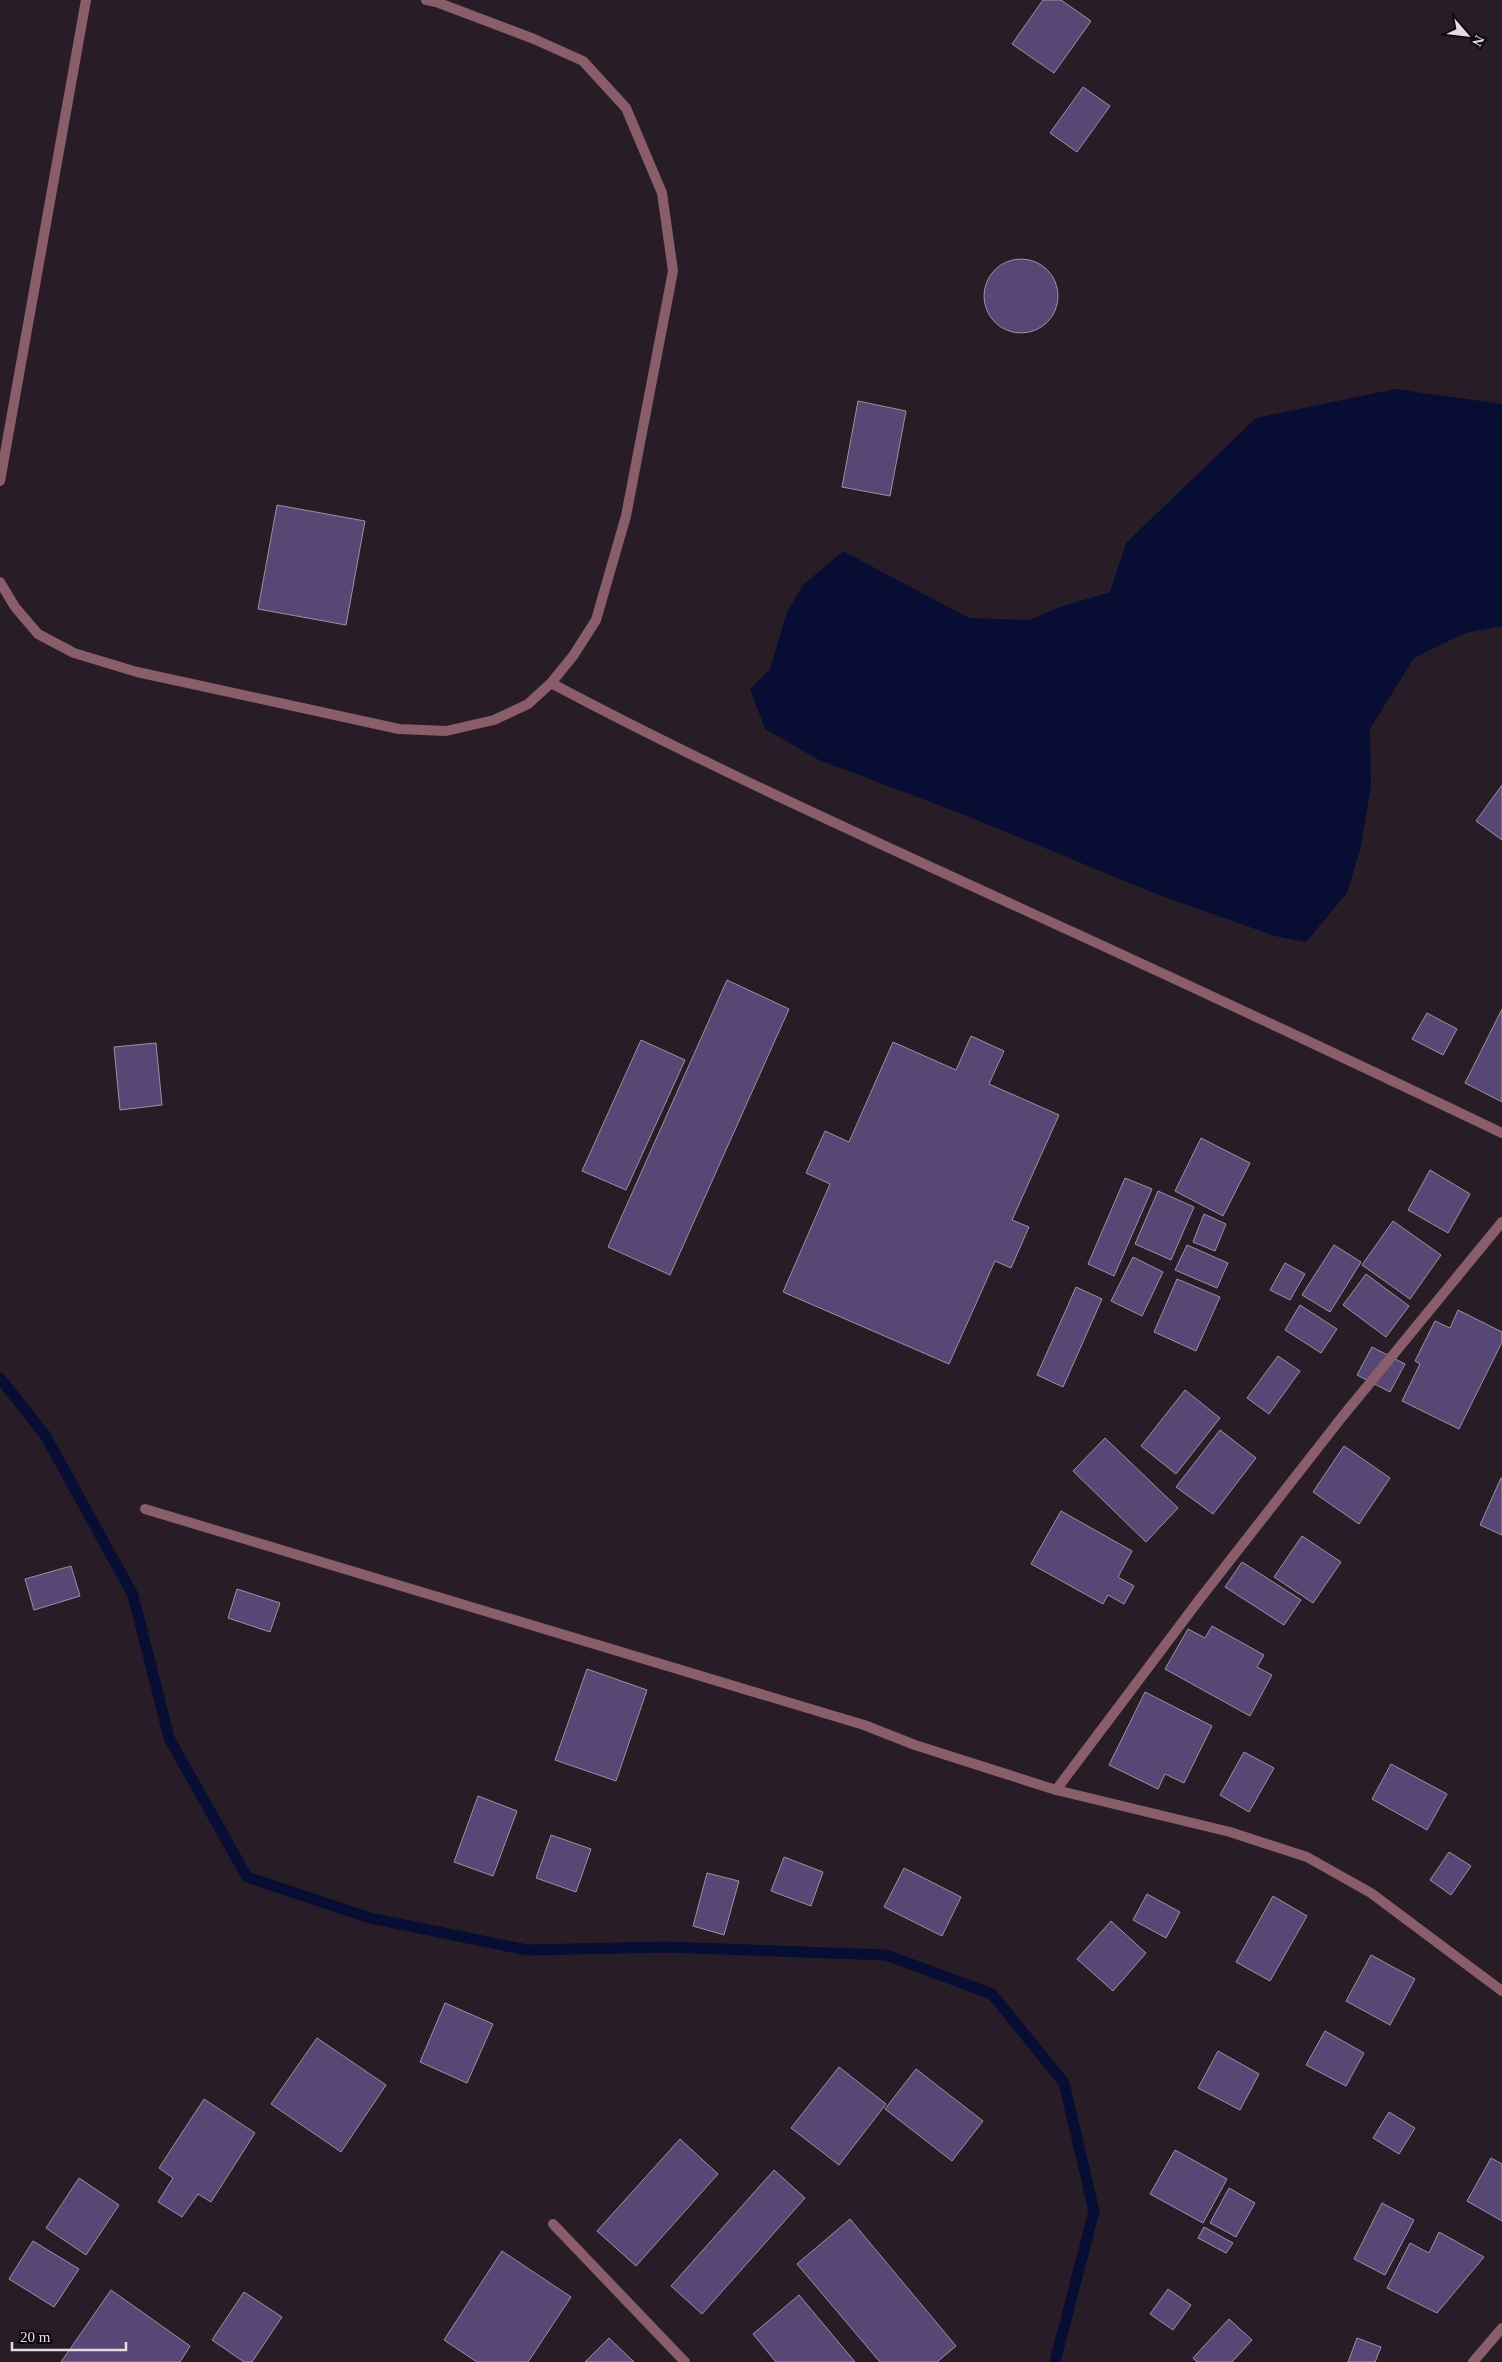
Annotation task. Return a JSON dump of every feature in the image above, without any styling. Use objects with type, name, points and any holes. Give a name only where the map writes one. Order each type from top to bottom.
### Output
[{"type":"street","points":[[0,481],[86,0]]},
{"type":"street","points":[[0,582],[15,607],[38,634],[74,653],[137,672],[399,729],[446,731],[494,720],[528,704],[551,683],[573,656],[596,620],[626,516],[673,271],[662,193],[626,108],[583,61],[534,39],[439,3],[426,0]]},
{"type":"street","points":[[551,683],[629,725],[756,787],[1269,1022],[1502,1133]]},
{"type":"street","points":[[1056,1790],[1199,1600],[1336,1425],[1502,1222]]},
{"type":"street","points":[[145,1510],[864,1725],[915,1745],[1056,1790],[1230,1832],[1307,1857],[1371,1893],[1502,1991]]},
{"type":"street","points":[[553,2224],[685,2362]]},
{"type":"street","points":[[1472,2362],[1502,2328]]},
{"type":"shaded area","points":[[1395,389],[1502,404],[1502,626],[1465,633],[1414,658],[1370,729],[1371,787],[1360,850],[1347,893],[1306,942],[1275,936],[1156,894],[965,815],[819,760],[765,729],[750,689],[770,669],[787,612],[803,585],[843,551],[969,618],[1029,620],[1060,607],[1110,592],[1126,543],[1256,418]]},
{"type":"building","points":[[1043,0],[1061,0],[1091,21],[1054,73],[1012,44]]},
{"type":"building","points":[[1083,87],[1110,106],[1077,152],[1050,133]]},
{"type":"building","points":[[1021,259],[1035,262],[1047,270],[1055,282],[1058,296],[1055,310],[1047,322],[1035,330],[1021,333],[1007,330],[995,322],[987,310],[984,296],[987,282],[995,270],[1007,262]]},
{"type":"building","points":[[858,401],[906,411],[890,496],[842,487]]},
{"type":"building","points":[[277,505],[365,521],[346,625],[258,609]]},
{"type":"building","points":[[1502,785],[1502,840],[1476,821]]},
{"type":"building","points":[[727,980],[789,1009],[670,1275],[608,1247]]},
{"type":"building","points":[[1502,1009],[1502,1102],[1465,1083]]},
{"type":"building","points":[[1427,1013],[1457,1029],[1443,1055],[1412,1039]]},
{"type":"building","points":[[971,1036],[1004,1051],[989,1084],[1059,1115],[1012,1220],[1029,1227],[1011,1268],[995,1261],[949,1364],[783,1292],[830,1184],[806,1173],[825,1131],[849,1142],[893,1042],[956,1070]]},
{"type":"building","points":[[641,1040],[685,1060],[626,1190],[582,1171]]},
{"type":"building","points":[[156,1043],[162,1105],[120,1110],[114,1047]]},
{"type":"building","points":[[1201,1138],[1250,1163],[1223,1216],[1175,1191]]},
{"type":"building","points":[[1430,1170],[1470,1194],[1448,1233],[1408,1210]]},
{"type":"building","points":[[1125,1178],[1152,1189],[1114,1276],[1088,1264]]},
{"type":"building","points":[[1158,1191],[1194,1207],[1171,1260],[1135,1244]]},
{"type":"building","points":[[1204,1214],[1226,1224],[1215,1251],[1193,1242]]},
{"type":"building","points":[[1393,1221],[1441,1255],[1410,1299],[1362,1265]]},
{"type":"building","points":[[1187,1245],[1228,1263],[1217,1288],[1175,1270]]},
{"type":"building","points":[[1334,1245],[1361,1262],[1330,1312],[1302,1295]]},
{"type":"building","points":[[1133,1257],[1163,1272],[1142,1316],[1111,1301]]},
{"type":"building","points":[[1285,1263],[1305,1274],[1290,1300],[1270,1290]]},
{"type":"building","points":[[1366,1274],[1409,1306],[1386,1337],[1343,1305]]},
{"type":"building","points":[[1177,1279],[1220,1297],[1196,1351],[1154,1332]]},
{"type":"building","points":[[1076,1287],[1102,1299],[1063,1387],[1037,1375]]},
{"type":"building","points":[[1300,1305],[1337,1329],[1321,1353],[1285,1330]]},
{"type":"building","points":[[1458,1310],[1502,1332],[1502,1342],[1459,1429],[1402,1401],[1420,1364],[1415,1361],[1435,1321],[1450,1328]]},
{"type":"building","points":[[1372,1347],[1405,1364],[1390,1392],[1357,1375]]},
{"type":"building","points":[[1278,1356],[1300,1371],[1269,1414],[1247,1398]]},
{"type":"building","points":[[1185,1390],[1220,1418],[1176,1474],[1141,1446]]},
{"type":"building","points":[[1220,1430],[1256,1458],[1213,1514],[1176,1487]]},
{"type":"building","points":[[1105,1438],[1178,1508],[1146,1542],[1073,1471]]},
{"type":"building","points":[[1344,1446],[1390,1478],[1359,1524],[1313,1492]]},
{"type":"building","points":[[1502,1478],[1502,1535],[1480,1525]]},
{"type":"building","points":[[1061,1511],[1132,1551],[1118,1577],[1134,1586],[1124,1604],[1108,1595],[1103,1604],[1031,1564]]},
{"type":"building","points":[[1302,1536],[1341,1562],[1313,1603],[1274,1577]]},
{"type":"building","points":[[1242,1562],[1301,1600],[1284,1625],[1225,1587]]},
{"type":"building","points":[[71,1566],[80,1596],[34,1610],[25,1579]]},
{"type":"building","points":[[237,1589],[280,1603],[270,1632],[228,1618]]},
{"type":"building","points":[[1212,1626],[1264,1655],[1257,1667],[1272,1675],[1250,1716],[1165,1669],[1188,1629],[1205,1638]]},
{"type":"building","points":[[587,1669],[647,1690],[616,1781],[555,1760]]},
{"type":"building","points":[[1145,1692],[1212,1726],[1184,1783],[1165,1774],[1158,1789],[1109,1765]]},
{"type":"building","points":[[1244,1752],[1274,1768],[1249,1812],[1220,1795]]},
{"type":"building","points":[[1391,1764],[1447,1794],[1427,1830],[1372,1799]]},
{"type":"building","points":[[478,1796],[517,1811],[493,1876],[454,1862]]},
{"type":"building","points":[[551,1835],[591,1849],[576,1892],[536,1878]]},
{"type":"building","points":[[1449,1852],[1471,1866],[1451,1895],[1430,1880]]},
{"type":"building","points":[[784,1857],[823,1872],[811,1906],[771,1891]]},
{"type":"building","points":[[904,1868],[961,1897],[942,1936],[884,1907]]},
{"type":"building","points":[[707,1873],[739,1881],[724,1935],[693,1926]]},
{"type":"building","points":[[1147,1894],[1180,1912],[1166,1938],[1133,1920]]},
{"type":"building","points":[[1273,1896],[1307,1916],[1270,1981],[1236,1962]]},
{"type":"building","points":[[1111,1921],[1146,1953],[1113,1991],[1077,1959]]},
{"type":"building","points":[[1371,1955],[1415,1979],[1390,2025],[1346,2001]]},
{"type":"building","points":[[445,2003],[493,2024],[467,2083],[420,2062]]},
{"type":"building","points":[[1325,2031],[1364,2053],[1346,2086],[1306,2065]]},
{"type":"building","points":[[317,2038],[386,2085],[341,2152],[271,2104]]},
{"type":"building","points":[[1218,2051],[1259,2074],[1240,2110],[1198,2088]]},
{"type":"building","points":[[839,2067],[886,2104],[839,2165],[791,2128]]},
{"type":"building","points":[[916,2069],[983,2121],[952,2161],[885,2109]]},
{"type":"building","points":[[204,2099],[255,2133],[211,2202],[198,2194],[182,2217],[158,2202],[173,2178],[159,2168]]},
{"type":"building","points":[[1389,2112],[1415,2128],[1399,2154],[1373,2138]]},
{"type":"building","points":[[680,2139],[718,2174],[636,2266],[597,2231]]},
{"type":"building","points":[[1175,2150],[1227,2179],[1203,2223],[1150,2194]]},
{"type":"building","points":[[1491,2158],[1502,2164],[1502,2221],[1467,2201]]},
{"type":"building","points":[[774,2170],[805,2198],[702,2314],[671,2286]]},
{"type":"building","points":[[79,2178],[119,2205],[86,2255],[46,2228]]},
{"type":"building","points":[[1229,2188],[1255,2203],[1236,2237],[1210,2223]]},
{"type":"building","points":[[1382,2203],[1414,2220],[1385,2275],[1354,2259]]},
{"type":"building","points":[[850,2219],[956,2346],[937,2362],[880,2362],[797,2264]]},
{"type":"building","points":[[1204,2227],[1233,2243],[1226,2253],[1198,2238]]},
{"type":"building","points":[[1439,2232],[1484,2257],[1437,2313],[1387,2288],[1410,2243],[1429,2253]]},
{"type":"building","points":[[33,2241],[79,2269],[54,2307],[9,2279]]},
{"type":"building","points":[[502,2251],[571,2297],[528,2362],[477,2362],[444,2340]]},
{"type":"building","points":[[1168,2289],[1191,2305],[1173,2330],[1150,2314]]},
{"type":"building","points":[[111,2290],[190,2346],[180,2362],[61,2362]]},
{"type":"building","points":[[244,2292],[282,2317],[252,2362],[244,2362],[212,2340]]},
{"type":"building","points":[[799,2295],[855,2362],[776,2362],[753,2334]]},
{"type":"building","points":[[1229,2319],[1252,2340],[1232,2362],[1197,2362],[1193,2358]]},
{"type":"building","points":[[609,2338],[634,2362],[585,2362]]},
{"type":"building","points":[[1357,2338],[1381,2347],[1375,2362],[1348,2362]]},
{"type":"waterway","points":[[0,1378],[45,1435],[133,1595],[169,1738],[247,1877],[370,1918],[527,1950],[666,1947],[886,1955],[992,1994],[1064,2083],[1094,2211],[1055,2362]]}]
